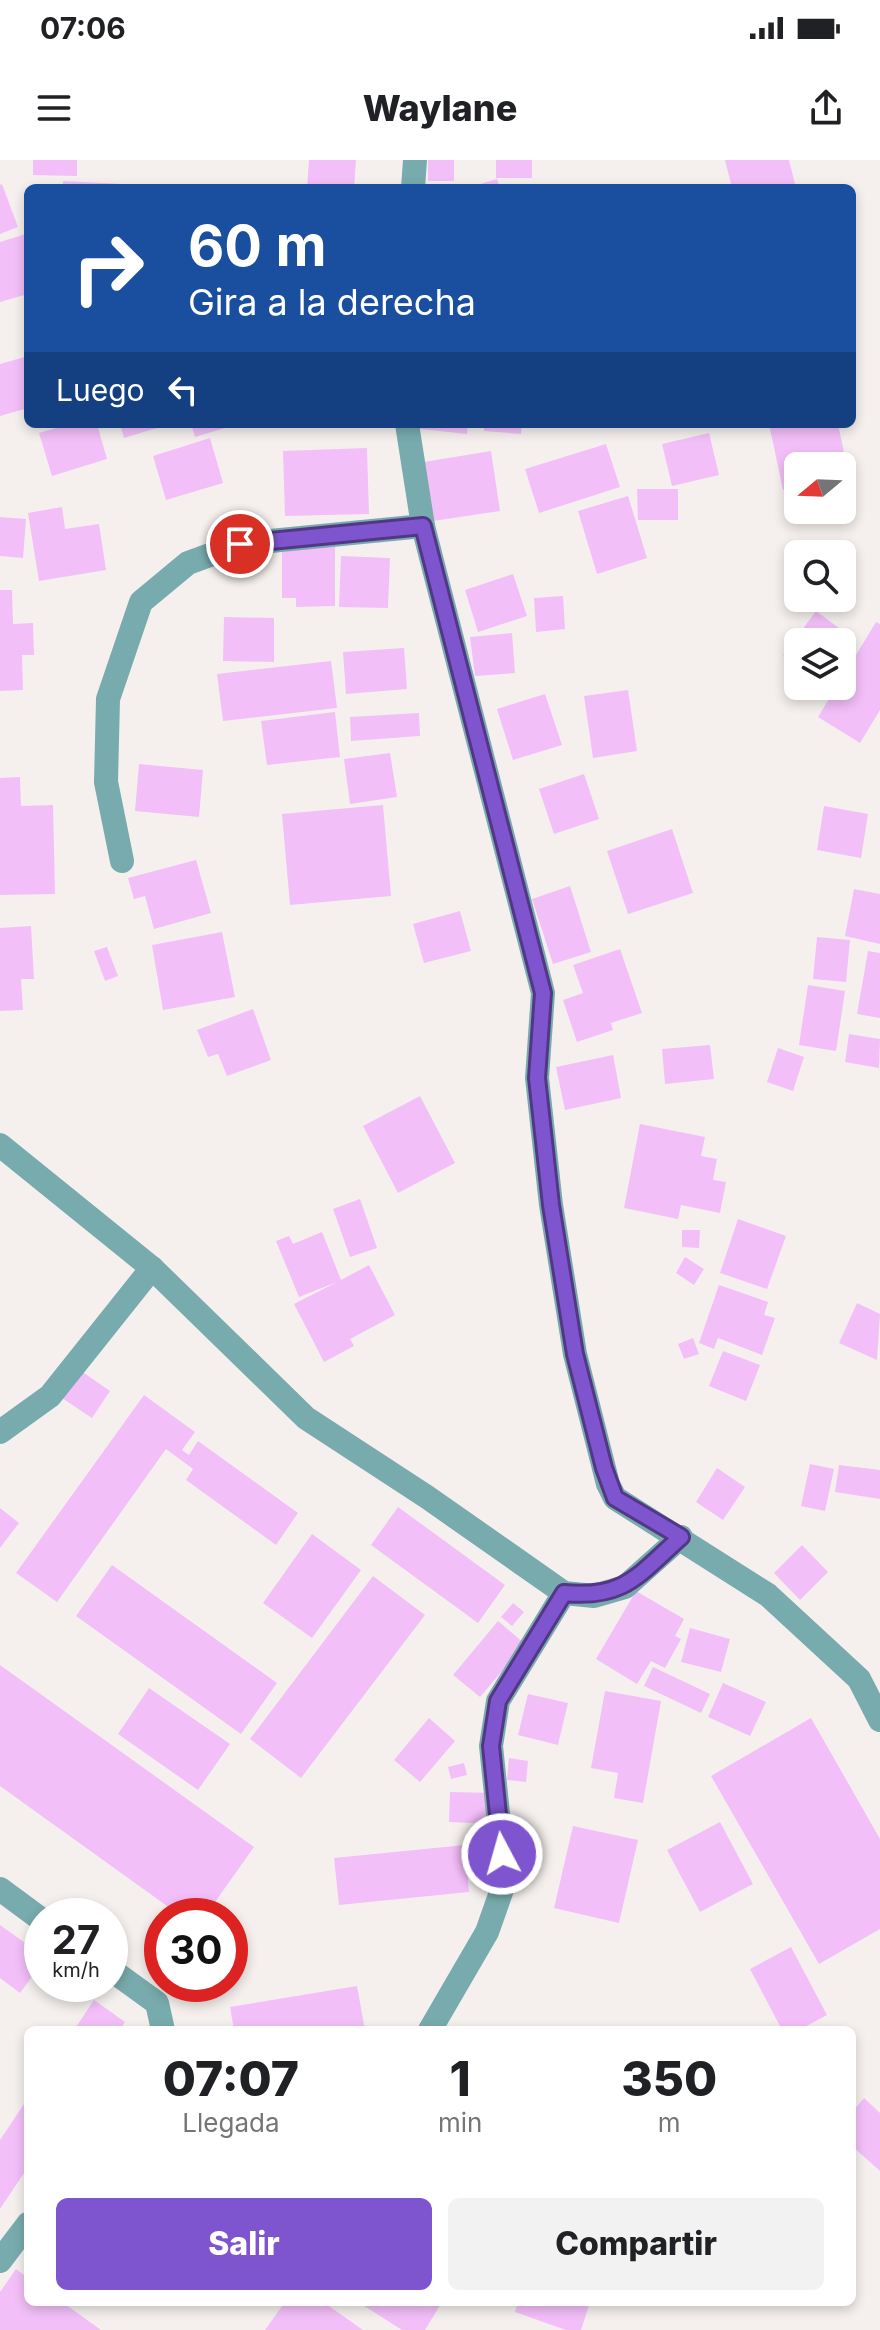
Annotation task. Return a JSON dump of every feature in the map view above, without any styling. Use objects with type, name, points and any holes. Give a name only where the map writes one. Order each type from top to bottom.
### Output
[{"type":"street","points":[[413,184],[415,160]]},
{"type":"street","points":[[408,428],[423,526],[543,993],[537,1078],[551,1205],[575,1354],[608,1484],[615,1498],[681,1537],[768,1595],[869,1678],[880,1720]]},
{"type":"street","points":[[122,861],[106,782],[108,699],[141,602],[188,563],[240,544],[423,526]]},
{"type":"street","points":[[0,1145],[152,1268],[306,1418],[427,1497],[564,1593],[594,1596],[625,1587],[681,1537]]},
{"type":"street","points":[[0,1432],[50,1396],[152,1268]]},
{"type":"street","points":[[432,2026],[487,1932],[505,1881],[491,1746],[498,1701],[564,1593]]},
{"type":"street","points":[[0,1889],[24,1907]]},
{"type":"street","points":[[128,1982],[157,2003],[162,2026]]},
{"type":"street","points":[[0,2261],[24,2229]]},
{"type":"building","points":[[33,160],[77,160],[77,176],[33,175]]},
{"type":"building","points":[[309,160],[356,160],[354,184],[307,184]]},
{"type":"building","points":[[428,160],[454,160],[454,181],[428,181]]},
{"type":"building","points":[[496,160],[532,160],[532,178],[496,178]]},
{"type":"building","points":[[725,160],[789,160],[795,184],[731,184]]},
{"type":"building","points":[[497,179],[499,184],[480,184]]},
{"type":"building","points":[[63,181],[122,184],[63,184]]},
{"type":"building","points":[[0,185],[18,227],[0,234]]},
{"type":"building","points":[[24,235],[24,295],[0,302],[0,242]]},
{"type":"building","points":[[24,357],[24,409],[0,416],[0,364]]},
{"type":"building","points":[[56,428],[98,428],[107,459],[52,476],[39,433]]},
{"type":"building","points":[[121,428],[157,428],[124,438]]},
{"type":"building","points":[[192,428],[225,428],[195,437]]},
{"type":"building","points":[[411,428],[468,428],[467,434]]},
{"type":"building","points":[[484,428],[522,428],[521,434],[484,431]]},
{"type":"building","points":[[770,428],[839,428],[844,452],[784,452],[784,490]]},
{"type":"building","points":[[709,433],[719,475],[672,486],[662,444]]},
{"type":"building","points":[[210,438],[223,483],[166,500],[153,456]]},
{"type":"building","points":[[606,444],[620,487],[539,513],[525,469]]},
{"type":"building","points":[[367,448],[369,514],[285,516],[283,451]]},
{"type":"building","points":[[491,451],[500,511],[433,521],[424,462]]},
{"type":"building","points":[[637,489],[678,489],[678,520],[638,520]]},
{"type":"building","points":[[628,496],[647,558],[597,574],[578,511]]},
{"type":"building","points":[[62,507],[65,529],[99,524],[106,570],[39,581],[28,513]]},
{"type":"building","points":[[0,517],[26,519],[23,558],[0,556]]},
{"type":"building","points":[[282,546],[335,546],[335,606],[296,607],[296,598],[282,598]]},
{"type":"building","points":[[341,556],[390,558],[388,608],[339,607]]},
{"type":"building","points":[[513,574],[527,616],[478,632],[465,590]]},
{"type":"building","points":[[0,590],[12,590],[13,624],[33,623],[34,655],[22,655],[23,690],[0,691]]},
{"type":"building","points":[[563,596],[565,629],[536,632],[534,598]]},
{"type":"building","points":[[817,612],[839,628],[804,628]]},
{"type":"building","points":[[224,617],[274,618],[274,662],[223,661]]},
{"type":"building","points":[[876,622],[880,624],[880,710],[860,743],[818,717],[828,700],[856,700],[856,655]]},
{"type":"building","points":[[512,633],[515,673],[475,676],[470,637]]},
{"type":"building","points":[[404,648],[407,689],[346,694],[343,652]]},
{"type":"building","points":[[331,661],[337,708],[223,721],[217,674]]},
{"type":"building","points":[[628,690],[637,751],[593,758],[584,696]]},
{"type":"building","points":[[545,694],[562,745],[513,760],[497,709]]},
{"type":"building","points":[[335,712],[340,757],[267,765],[261,721]]},
{"type":"building","points":[[419,713],[420,736],[351,741],[350,717]]},
{"type":"building","points":[[390,753],[397,797],[350,804],[344,759]]},
{"type":"building","points":[[139,764],[203,770],[199,817],[135,811]]},
{"type":"building","points":[[584,774],[599,819],[554,834],[539,789]]},
{"type":"building","points":[[20,777],[21,806],[53,805],[55,894],[0,895],[0,778]]},
{"type":"building","points":[[383,805],[391,896],[290,905],[282,814]]},
{"type":"building","points":[[824,806],[868,814],[861,858],[817,850]]},
{"type":"building","points":[[672,829],[693,893],[628,914],[607,851]]},
{"type":"building","points":[[196,860],[211,913],[154,929],[145,896],[134,899],[128,878]]},
{"type":"building","points":[[570,886],[591,952],[553,964],[532,899]]},
{"type":"building","points":[[854,889],[880,894],[880,944],[845,936]]},
{"type":"building","points":[[460,911],[471,951],[424,963],[413,924]]},
{"type":"building","points":[[31,926],[34,979],[21,979],[23,1010],[0,1011],[0,928]]},
{"type":"building","points":[[222,932],[235,997],[163,1010],[152,945]]},
{"type":"building","points":[[817,937],[850,940],[846,982],[813,979]]},
{"type":"building","points":[[107,947],[118,976],[105,981],[94,951]]},
{"type":"building","points":[[620,949],[642,1013],[611,1023],[613,1030],[577,1042],[563,1000],[583,993],[573,965]]},
{"type":"building","points":[[868,951],[880,953],[880,1018],[857,1014]]},
{"type":"building","points":[[808,985],[845,991],[836,1051],[799,1045]]},
{"type":"building","points":[[253,1009],[271,1060],[227,1076],[218,1054],[208,1057],[197,1030]]},
{"type":"building","points":[[849,1034],[880,1039],[879,1068],[845,1062]]},
{"type":"building","points":[[710,1045],[714,1079],[665,1084],[662,1049]]},
{"type":"building","points":[[778,1048],[804,1057],[793,1091],[767,1082]]},
{"type":"building","points":[[613,1055],[621,1098],[565,1110],[556,1067]]},
{"type":"building","points":[[420,1096],[455,1163],[398,1193],[363,1126]]},
{"type":"building","points":[[640,1124],[705,1137],[701,1156],[717,1159],[713,1180],[726,1182],[720,1213],[681,1205],[678,1219],[624,1208]]},
{"type":"building","points":[[360,1199],[377,1248],[350,1257],[333,1209]]},
{"type":"building","points":[[738,1219],[786,1236],[767,1289],[720,1273]]},
{"type":"building","points":[[682,1230],[700,1230],[699,1248],[682,1247]]},
{"type":"building","points":[[322,1232],[341,1280],[369,1265],[395,1315],[350,1339],[354,1346],[324,1362],[294,1304],[337,1282],[299,1297],[276,1241],[289,1236],[293,1244]]},
{"type":"building","points":[[685,1257],[704,1269],[694,1285],[676,1273]]},
{"type":"building","points":[[719,1285],[768,1302],[764,1315],[775,1318],[762,1355],[718,1338],[714,1349],[699,1343]]},
{"type":"building","points":[[857,1303],[880,1314],[877,1360],[839,1343]]},
{"type":"building","points":[[693,1338],[699,1354],[684,1359],[678,1344]]},
{"type":"building","points":[[723,1351],[760,1365],[746,1401],[709,1386]]},
{"type":"building","points":[[81,1371],[110,1391],[92,1418],[62,1398]]},
{"type":"building","points":[[144,1395],[195,1432],[182,1450],[189,1455],[198,1441],[298,1513],[276,1545],[186,1480],[193,1469],[166,1449],[57,1602],[16,1573]]},
{"type":"building","points":[[810,1464],[834,1469],[825,1511],[801,1506]]},
{"type":"building","points":[[839,1465],[880,1470],[880,1499],[835,1492]]},
{"type":"building","points":[[717,1468],[745,1487],[723,1520],[696,1502]]},
{"type":"building","points":[[398,1507],[505,1585],[478,1623],[371,1545]]},
{"type":"building","points":[[0,1508],[19,1523],[0,1548]]},
{"type":"building","points":[[312,1534],[361,1570],[312,1638],[263,1603]]},
{"type":"building","points":[[802,1545],[828,1572],[800,1600],[774,1573]]},
{"type":"building","points":[[112,1565],[277,1683],[241,1734],[76,1616]]},
{"type":"building","points":[[373,1576],[425,1615],[301,1778],[250,1739]]},
{"type":"building","points":[[636,1591],[684,1619],[675,1636],[681,1639],[665,1668],[651,1661],[637,1684],[596,1659]]},
{"type":"building","points":[[513,1603],[524,1612],[512,1626],[501,1617]]},
{"type":"building","points":[[498,1621],[525,1644],[480,1697],[453,1675]]},
{"type":"building","points":[[690,1628],[730,1639],[721,1672],[681,1662]]},
{"type":"building","points":[[0,1665],[254,1847],[218,1898],[156,1898],[0,1786]]},
{"type":"building","points":[[653,1667],[710,1694],[701,1713],[644,1686]]},
{"type":"building","points":[[723,1683],[766,1702],[750,1736],[708,1717]]},
{"type":"building","points":[[149,1688],[230,1744],[198,1790],[118,1734]]},
{"type":"building","points":[[605,1691],[661,1701],[643,1803],[614,1798],[618,1773],[591,1768]]},
{"type":"building","points":[[528,1694],[568,1703],[558,1745],[518,1735]]},
{"type":"building","points":[[429,1718],[455,1741],[420,1782],[394,1760]]},
{"type":"building","points":[[811,1718],[880,1839],[880,1929],[819,1964],[711,1776]]},
{"type":"building","points":[[509,1758],[528,1761],[526,1782],[507,1780]]},
{"type":"building","points":[[464,1763],[467,1775],[451,1779],[448,1767]]},
{"type":"building","points":[[450,1792],[493,1793],[492,1824],[449,1822]]},
{"type":"building","points":[[720,1822],[753,1884],[700,1912],[667,1850]]},
{"type":"building","points":[[573,1826],[638,1840],[619,1923],[554,1908]]},
{"type":"building","points":[[465,1845],[469,1892],[339,1905],[334,1858]]},
{"type":"building","points":[[0,1925],[24,1942],[24,1988],[20,1993],[0,1978]]},
{"type":"building","points":[[791,1947],[827,2015],[806,2026],[780,2026],[750,1969]]},
{"type":"building","points":[[357,1986],[364,2026],[233,2026],[230,2007]]},
{"type":"building","points":[[93,2002],[97,2002],[125,2022],[122,2026],[77,2026]]},
{"type":"building","points":[[864,2098],[880,2113],[880,2171],[856,2150],[856,2107]]},
{"type":"building","points":[[24,2104],[24,2173],[0,2209],[0,2140]]},
{"type":"building","points":[[16,2269],[24,2275],[24,2306],[68,2306],[101,2330],[0,2330],[0,2292]]},
{"type":"building","points":[[282,2306],[329,2306],[363,2330],[265,2330]]},
{"type":"building","points":[[364,2306],[440,2306],[425,2330],[402,2330]]},
{"type":"building","points":[[517,2306],[589,2306],[581,2330],[566,2330],[515,2312]]},
{"type":"route","points":[[240,544],[423,526],[543,993],[537,1078],[551,1205],[575,1354],[608,1484],[615,1498],[681,1537],[625,1587],[594,1596],[564,1593],[498,1701],[491,1746],[502,1854]]}]
